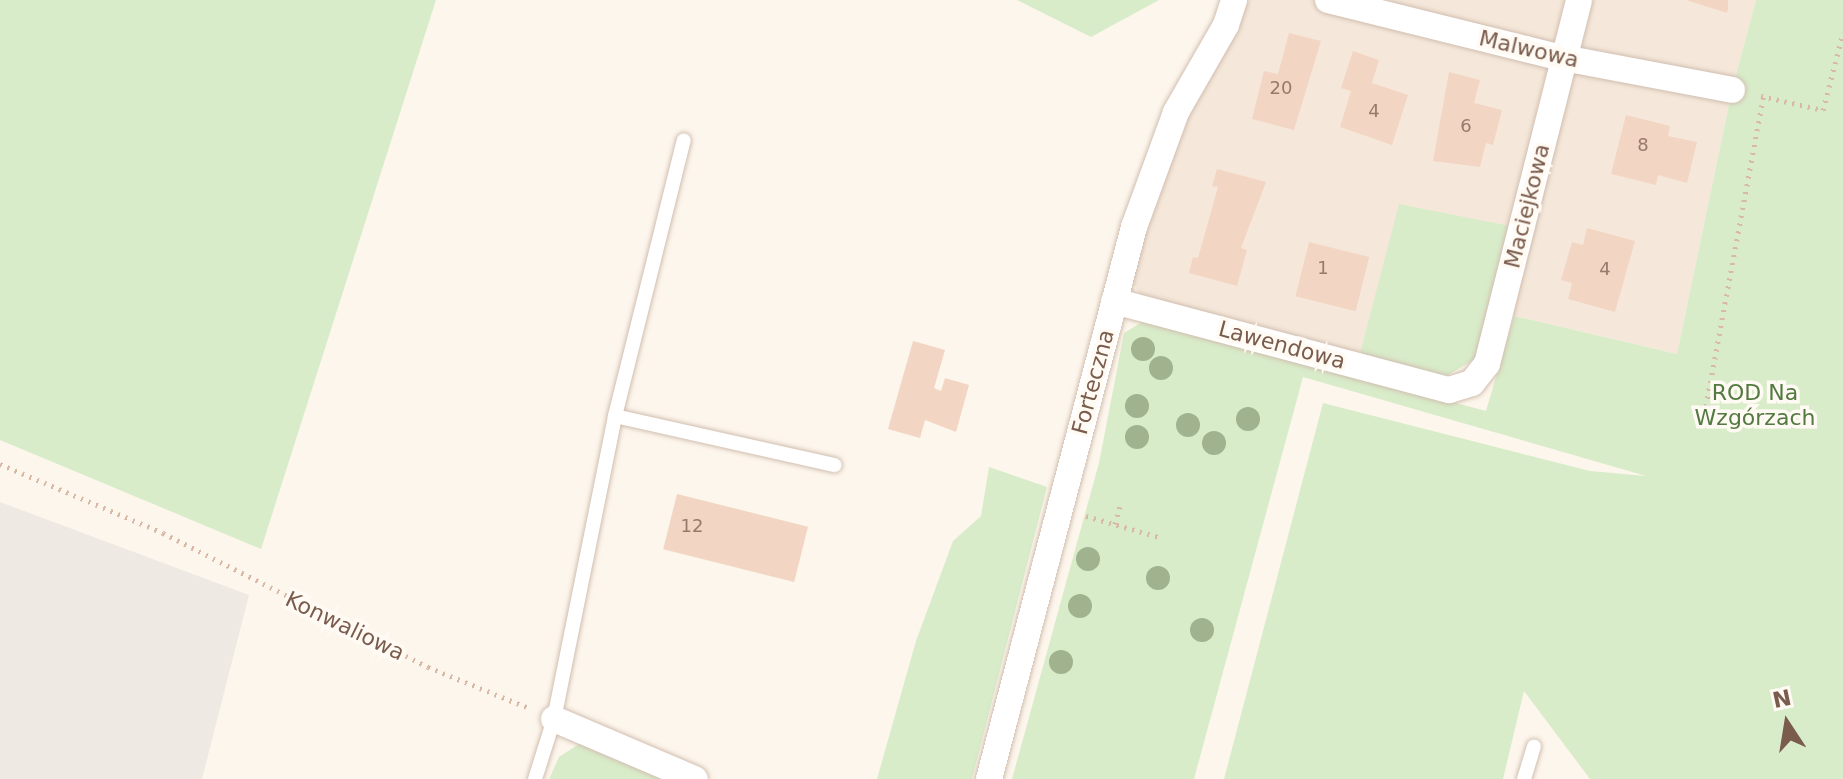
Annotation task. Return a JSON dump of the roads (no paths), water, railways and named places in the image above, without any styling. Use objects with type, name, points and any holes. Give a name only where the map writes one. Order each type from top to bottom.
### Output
[{"type":"street","name":"Forteczna","points":[[989,779],[1114,301],[1155,163],[1234,0]]},
{"type":"street","name":"Malwowa","points":[[1328,0],[1563,58],[1732,90]]},
{"type":"street","name":"Maciejkowa","points":[[1449,390],[1472,383],[1487,364],[1579,0]]},
{"type":"street","name":"Lawendowa","points":[[1114,301],[1449,390]]},
{"type":"street","points":[[554,719],[695,779]]},
{"type":"lane","points":[[535,779],[554,719],[615,416],[684,140]]},
{"type":"lane","points":[[615,416],[835,465]]},
{"type":"lane","points":[[1524,779],[1534,746]]},
{"type":"park label","name":"ROD Na Wzgórzach","points":[[1755,404]]}]
